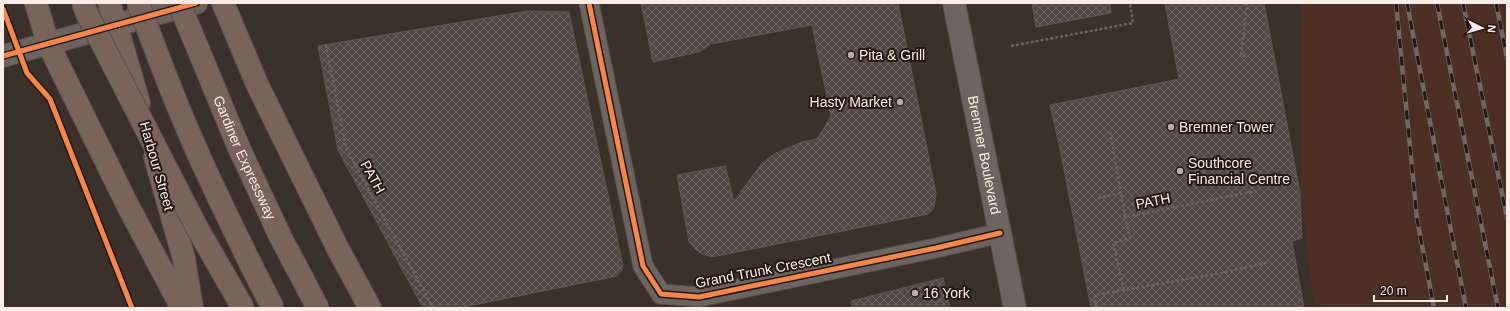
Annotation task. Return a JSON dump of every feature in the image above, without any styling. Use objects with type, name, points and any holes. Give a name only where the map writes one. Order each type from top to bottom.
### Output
[{"type":"highway","points":[[36,3],[48,44],[127,204],[182,308]]},
{"type":"highway","points":[[83,3],[87,14],[192,219],[243,308]]},
{"type":"highway","name":"Harbour Street","points":[[109,3],[184,259],[192,308]]},
{"type":"highway","points":[[138,3],[205,168],[273,308]]},
{"type":"highway","points":[[189,3],[314,308]]},
{"type":"highway","name":"Gardiner Expressway","points":[[189,3],[239,148],[281,238],[318,308]]},
{"type":"highway","points":[[223,3],[257,84],[338,250],[370,308]]},
{"type":"street","points":[[3,56],[189,3]]},
{"type":"street","name":"Grand Trunk Crescent","points":[[589,3],[643,266],[661,294],[699,297],[936,248],[1000,233]]},
{"type":"street","name":"Bremner Boulevard","points":[[954,3],[1015,308]]},
{"type":"path","points":[[1011,46],[1133,23],[1130,3]]},
{"type":"path","points":[[1246,56],[1241,55],[1247,3]]},
{"type":"path","points":[[1110,132],[1121,193]]},
{"type":"path","points":[[1124,290],[1113,243],[1130,238],[1125,217]]},
{"type":"path","points":[[1096,308],[1095,296],[1221,273],[1269,262]]},
{"type":"shaded area","points":[[1301,3],[1507,3],[1507,308],[1314,308],[1301,193]]},
{"type":"building","points":[[641,3],[898,3],[936,194],[934,208],[928,214],[712,257],[702,254],[696,250],[689,242],[677,175],[725,166],[734,201],[762,163],[776,153],[802,142],[817,139],[831,116],[812,25],[711,44],[699,52],[653,62]]},
{"type":"building","points":[[1032,3],[1110,3],[1111,13],[1036,27]]},
{"type":"building","name":"Southcore Financial Centre","points":[[1165,3],[1264,3],[1300,193],[1302,238],[1292,241],[1304,308],[1091,308],[1050,105],[1179,79]]},
{"type":"building","points":[[527,11],[569,12],[623,266],[622,270],[617,276],[459,308],[423,308],[338,150],[318,46]]},
{"type":"building","name":"16 York","points":[[943,278],[950,308],[852,308],[851,301]]},
{"type":"railway","points":[[1396,3],[1417,219],[1434,308]]},
{"type":"railway","points":[[1407,3],[1466,308]]},
{"type":"railway","points":[[1437,3],[1498,308]]},
{"type":"railway","points":[[1463,3],[1507,218]]},
{"type":"railway","points":[[1496,3],[1507,58]]},
{"type":"cycle path","points":[[3,56],[196,3]]},
{"type":"cycle path","points":[[589,3],[643,266],[661,294],[699,297],[936,248],[1000,233]]},
{"type":"cycle path","points":[[3,9],[27,73],[50,99],[132,308]]},
{"type":"place","name":"Pita & Grill","points":[[851,55]]},
{"type":"place","name":"Hasty Market","points":[[900,102]]},
{"type":"place","name":"Bremner Tower","points":[[1171,127]]},
{"type":"place","name":"Southcore Financial Centre","points":[[1180,171]]},
{"type":"place","name":"16 York","points":[[915,293]]}]
